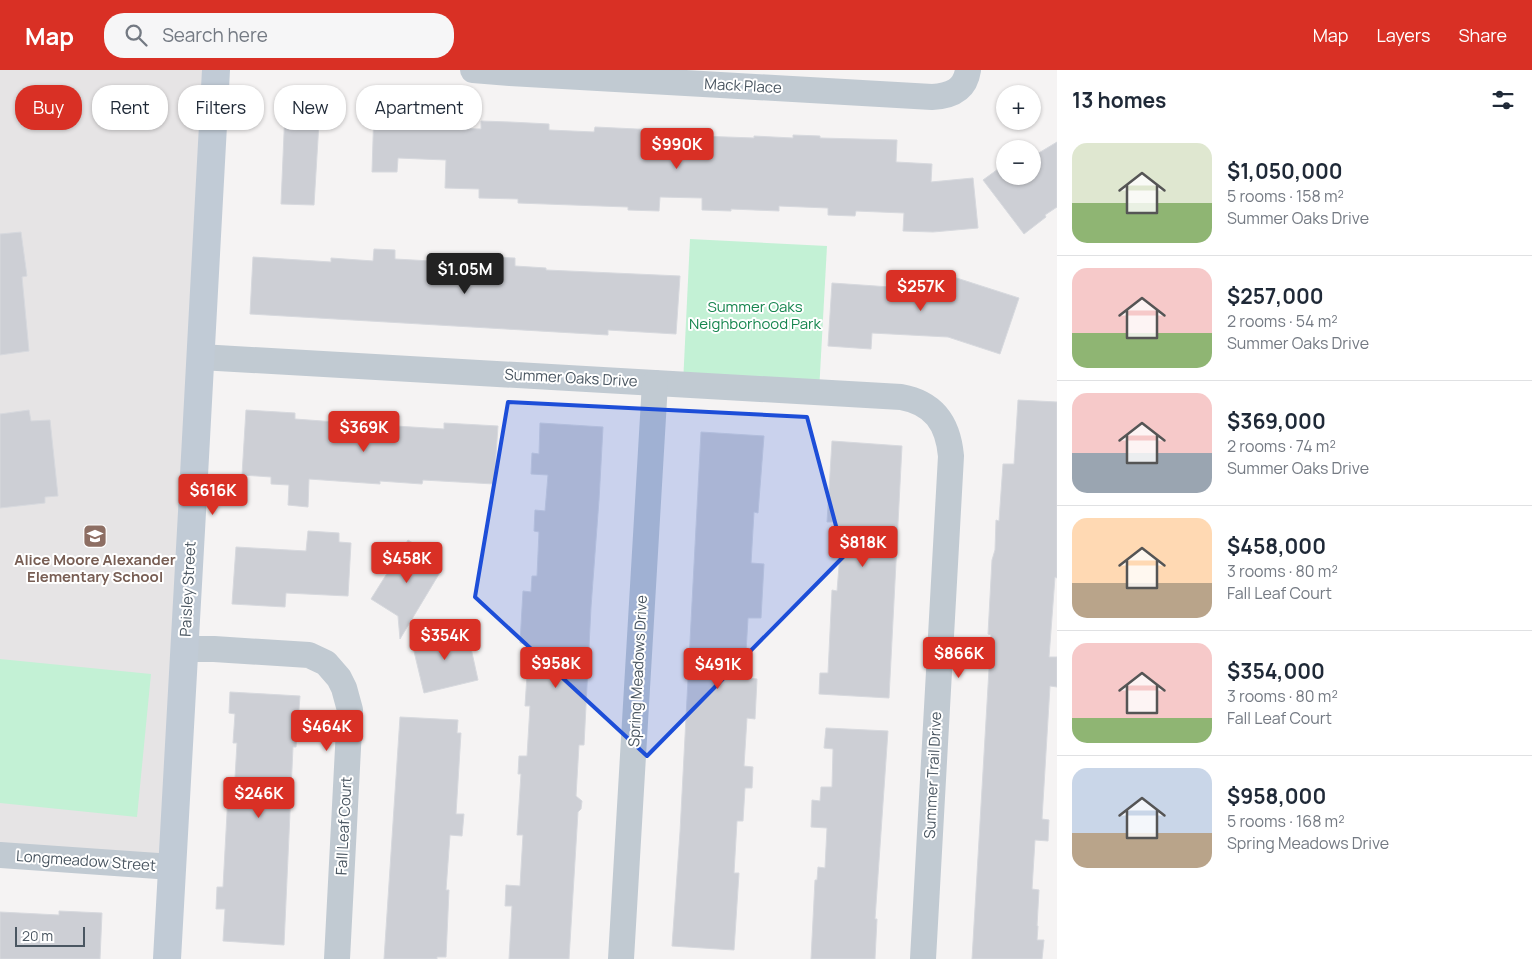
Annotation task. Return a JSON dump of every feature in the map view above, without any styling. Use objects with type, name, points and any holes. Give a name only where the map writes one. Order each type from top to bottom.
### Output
[{"type":"street","name":"Paisley Street","points":[[167,959],[186,649],[216,70]]},
{"type":"street","name":"Mack Place","points":[[473,70],[932,97],[955,93],[964,82],[968,70]]},
{"type":"street","name":"Summer Oaks Drive","points":[[200,357],[901,397],[919,402],[936,415]]},
{"type":"street","name":"Spring Meadows Drive","points":[[621,959],[655,383]]},
{"type":"street","name":"Summer Trail Drive","points":[[923,959],[952,456],[947,434],[936,415]]},
{"type":"street","name":"Fall Leaf Court","points":[[186,649],[308,655],[326,663],[339,678],[344,688],[350,710],[336,959]]},
{"type":"street","name":"Longmeadow Street","points":[[0,855],[172,866]]},
{"type":"highlighted area","points":[[508,402],[807,417],[844,556],[647,756],[475,597]]},
{"type":"shaded area","name":"Alice Moore Alexander Elementary School","points":[[0,70],[216,70],[215,85],[178,85],[178,130],[213,130],[172,867],[0,855]]},
{"type":"green space","name":"Summer Oaks Neighborhood Park","points":[[690,239],[827,246],[819,392],[683,384]]},
{"type":"green space","points":[[0,659],[151,674],[137,817],[0,803]]},
{"type":"building","points":[[482,121],[549,124],[549,130],[594,132],[595,127],[699,132],[699,136],[793,138],[793,135],[820,136],[820,138],[897,140],[896,162],[932,164],[931,182],[973,178],[978,228],[933,232],[903,231],[904,213],[856,211],[855,216],[828,215],[828,208],[779,206],[779,211],[702,210],[702,198],[660,197],[659,211],[628,210],[628,207],[518,203],[518,199],[479,198],[479,189],[445,188],[446,160],[398,158],[397,172],[372,172],[373,130],[482,130]]},
{"type":"building","points":[[284,130],[319,130],[314,205],[281,204]]},
{"type":"building","points":[[1057,142],[1057,207],[1024,234],[983,180],[996,171],[996,185],[1041,185],[1041,152]]},
{"type":"building","points":[[21,232],[27,276],[22,277],[29,351],[0,355],[0,234]]},
{"type":"building","points":[[374,249],[395,250],[395,259],[467,263],[467,256],[515,258],[515,266],[546,268],[546,270],[680,276],[676,334],[608,330],[608,335],[250,314],[253,257],[331,262],[331,258],[373,261]]},
{"type":"building","points":[[924,272],[941,273],[1019,298],[1000,354],[948,337],[872,333],[871,349],[828,346],[832,283],[890,287],[891,276],[924,279]]},
{"type":"building","points":[[1018,400],[1057,402],[1057,578],[1055,577],[1049,657],[1057,657],[1057,687],[1050,686],[1042,819],[1049,820],[1048,841],[1035,840],[1032,889],[1039,890],[1037,940],[1044,940],[1042,959],[972,959],[991,635],[988,634],[992,560],[995,550],[996,520],[999,521],[1003,464],[1014,464]]},
{"type":"building","points":[[29,410],[31,421],[50,420],[58,496],[45,497],[45,503],[0,508],[0,414]]},
{"type":"building","points":[[246,410],[295,413],[295,419],[363,424],[444,429],[444,423],[498,426],[494,484],[423,480],[422,484],[380,481],[380,484],[309,479],[308,507],[288,505],[289,485],[271,484],[271,477],[242,475]]},
{"type":"building","points":[[540,423],[603,427],[584,745],[579,745],[576,796],[582,801],[581,809],[578,812],[569,959],[509,959],[512,906],[505,906],[506,885],[520,886],[523,835],[517,835],[521,774],[518,774],[519,756],[527,756],[530,706],[525,706],[529,644],[520,643],[523,591],[531,592],[532,576],[537,576],[539,532],[534,531],[535,510],[545,511],[548,475],[531,474],[532,453],[539,454]]},
{"type":"building","points":[[701,432],[764,436],[758,513],[754,512],[751,563],[764,564],[761,618],[748,618],[745,669],[751,669],[750,678],[757,679],[755,719],[747,718],[744,766],[753,767],[752,788],[745,788],[743,821],[737,821],[734,873],[739,873],[734,950],[672,946],[680,832]]},
{"type":"building","points":[[832,441],[902,446],[889,698],[819,694],[820,673],[828,673],[832,590],[837,591],[840,554],[834,554],[836,522],[827,522]]},
{"type":"building","points":[[308,531],[339,533],[339,542],[351,543],[348,596],[286,593],[285,607],[232,604],[236,547],[306,551]]},
{"type":"building","points":[[408,540],[434,556],[431,562],[442,569],[400,639],[398,616],[371,599]]},
{"type":"building","points":[[467,630],[478,680],[424,693],[412,643]]},
{"type":"building","points":[[230,692],[300,696],[296,747],[293,747],[284,945],[223,941],[225,909],[216,909],[217,887],[223,887],[228,795],[234,795],[237,743],[233,743],[235,714],[229,713]]},
{"type":"building","points":[[400,717],[458,720],[457,733],[461,733],[456,814],[464,814],[462,836],[450,835],[446,890],[449,890],[446,957],[437,957],[437,959],[384,959]]},
{"type":"building","points":[[826,728],[888,731],[875,919],[877,919],[875,959],[811,959],[815,880],[817,880],[818,867],[825,868],[827,828],[811,827],[812,800],[820,801],[821,787],[832,787],[833,749],[824,748]]},
{"type":"building","points":[[59,911],[102,913],[100,959],[0,959],[0,912],[59,915]]},
{"type":"place","name":"Alice Moore Alexander Elementary School","points":[[95,536]]}]
